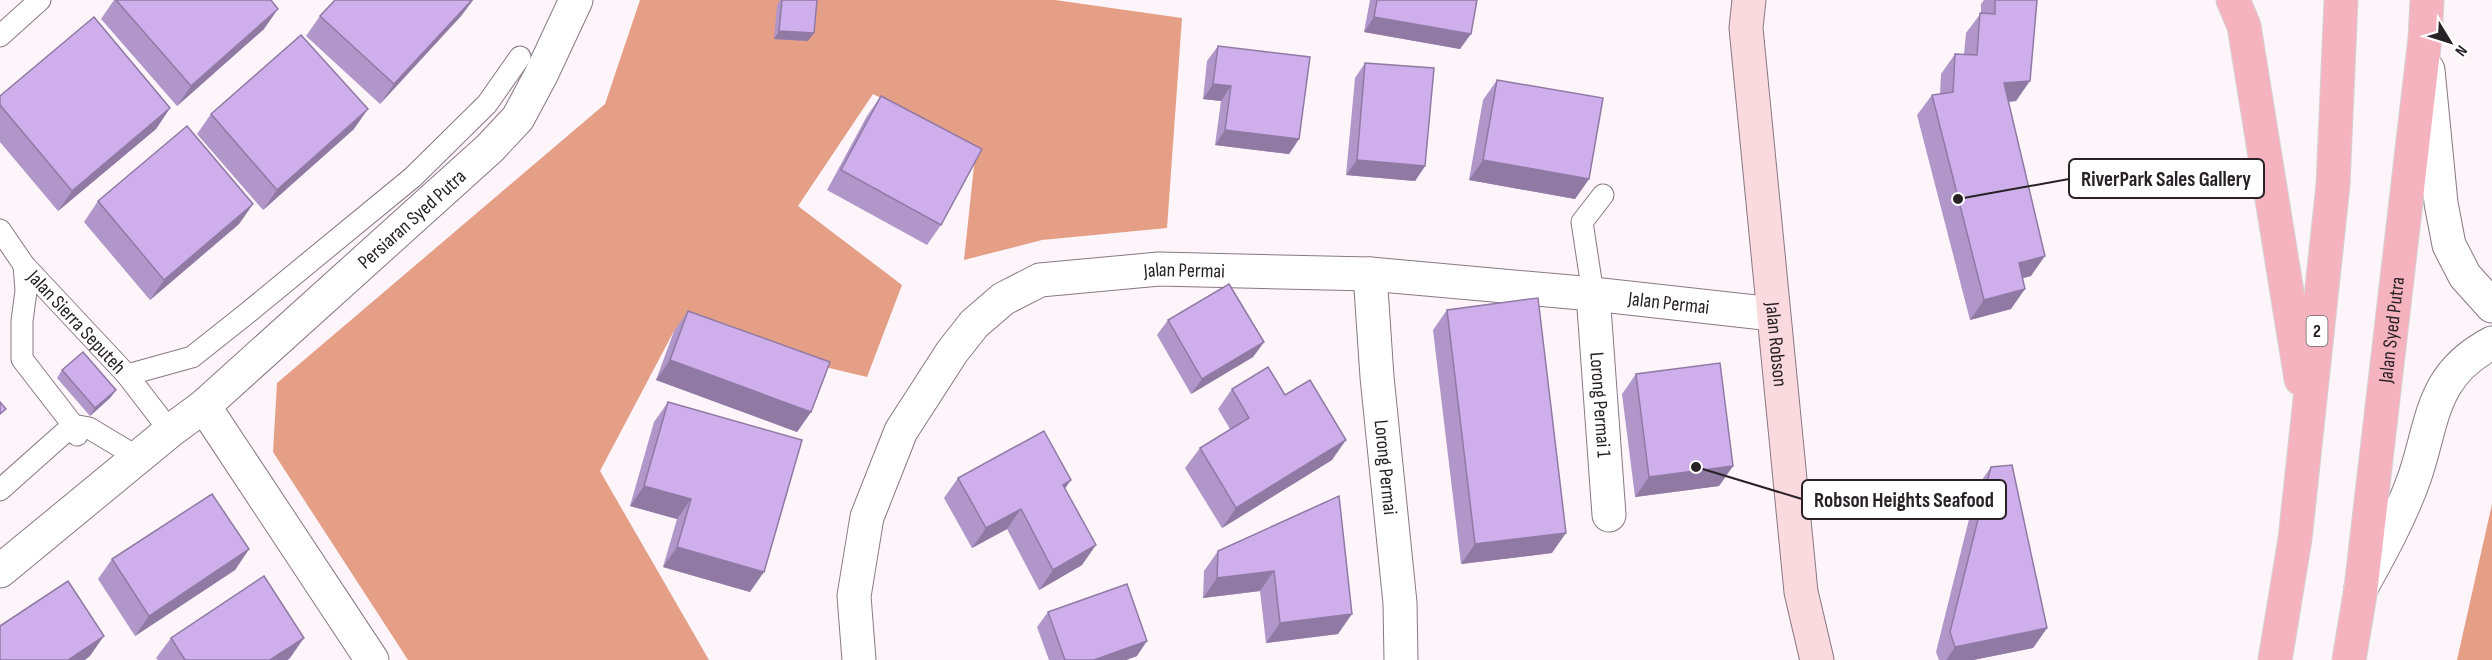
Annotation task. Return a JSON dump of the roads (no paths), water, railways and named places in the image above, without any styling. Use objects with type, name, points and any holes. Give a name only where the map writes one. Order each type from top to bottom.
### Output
[{"type":"main road","points":[[2233,0],[2244,26],[2308,422]]},
{"type":"main road","name":"2","points":[[2275,660],[2295,539],[2333,185],[2341,0]]},
{"type":"main road","name":"Jalan Syed Putra","points":[[2349,660],[2361,588],[2425,38],[2427,0]]},
{"type":"main road","name":"Jalan Robson","points":[[1744,10],[1801,592],[1817,660]]},
{"type":"street","name":"Persiaran Syed Putra","points":[[0,570],[139,458],[162,421],[204,406],[490,148],[518,118],[576,0]]},
{"type":"street","points":[[2425,38],[2441,202],[2449,245],[2465,276],[2492,306]]},
{"type":"street","name":"Jalan Permai","points":[[859,660],[854,596],[867,517],[901,431],[974,324],[1004,299],[1040,280],[1159,269],[1370,274],[1593,294],[1773,314]]},
{"type":"street","name":"Lorong Permai","points":[[1370,274],[1377,377],[1400,603],[1401,660]]},
{"type":"street","name":"Lorong Permai 1","points":[[1593,294],[1608,515]]},
{"type":"street","points":[[2361,588],[2394,529],[2415,476],[2430,418],[2444,385],[2461,362],[2492,343]]},
{"type":"street","points":[[204,406],[372,660]]},
{"type":"lane","points":[[0,36],[40,0]]},
{"type":"lane","points":[[127,375],[192,357],[254,308],[412,177],[487,104],[520,57]]},
{"type":"lane","points":[[1593,294],[1582,222],[1603,195]]},
{"type":"lane","name":"Jalan Sierra Seputeh","points":[[0,230],[24,265],[127,375],[162,421]]},
{"type":"lane","points":[[24,265],[26,291],[22,321],[22,359],[73,425],[89,428],[139,458]]},
{"type":"lane","points":[[0,490],[73,425]]},
{"type":"place","name":"RiverPark Sales Gallery","points":[[1958,199]]},
{"type":"place","name":"Robson Heights Seafood","points":[[1696,467]]}]
